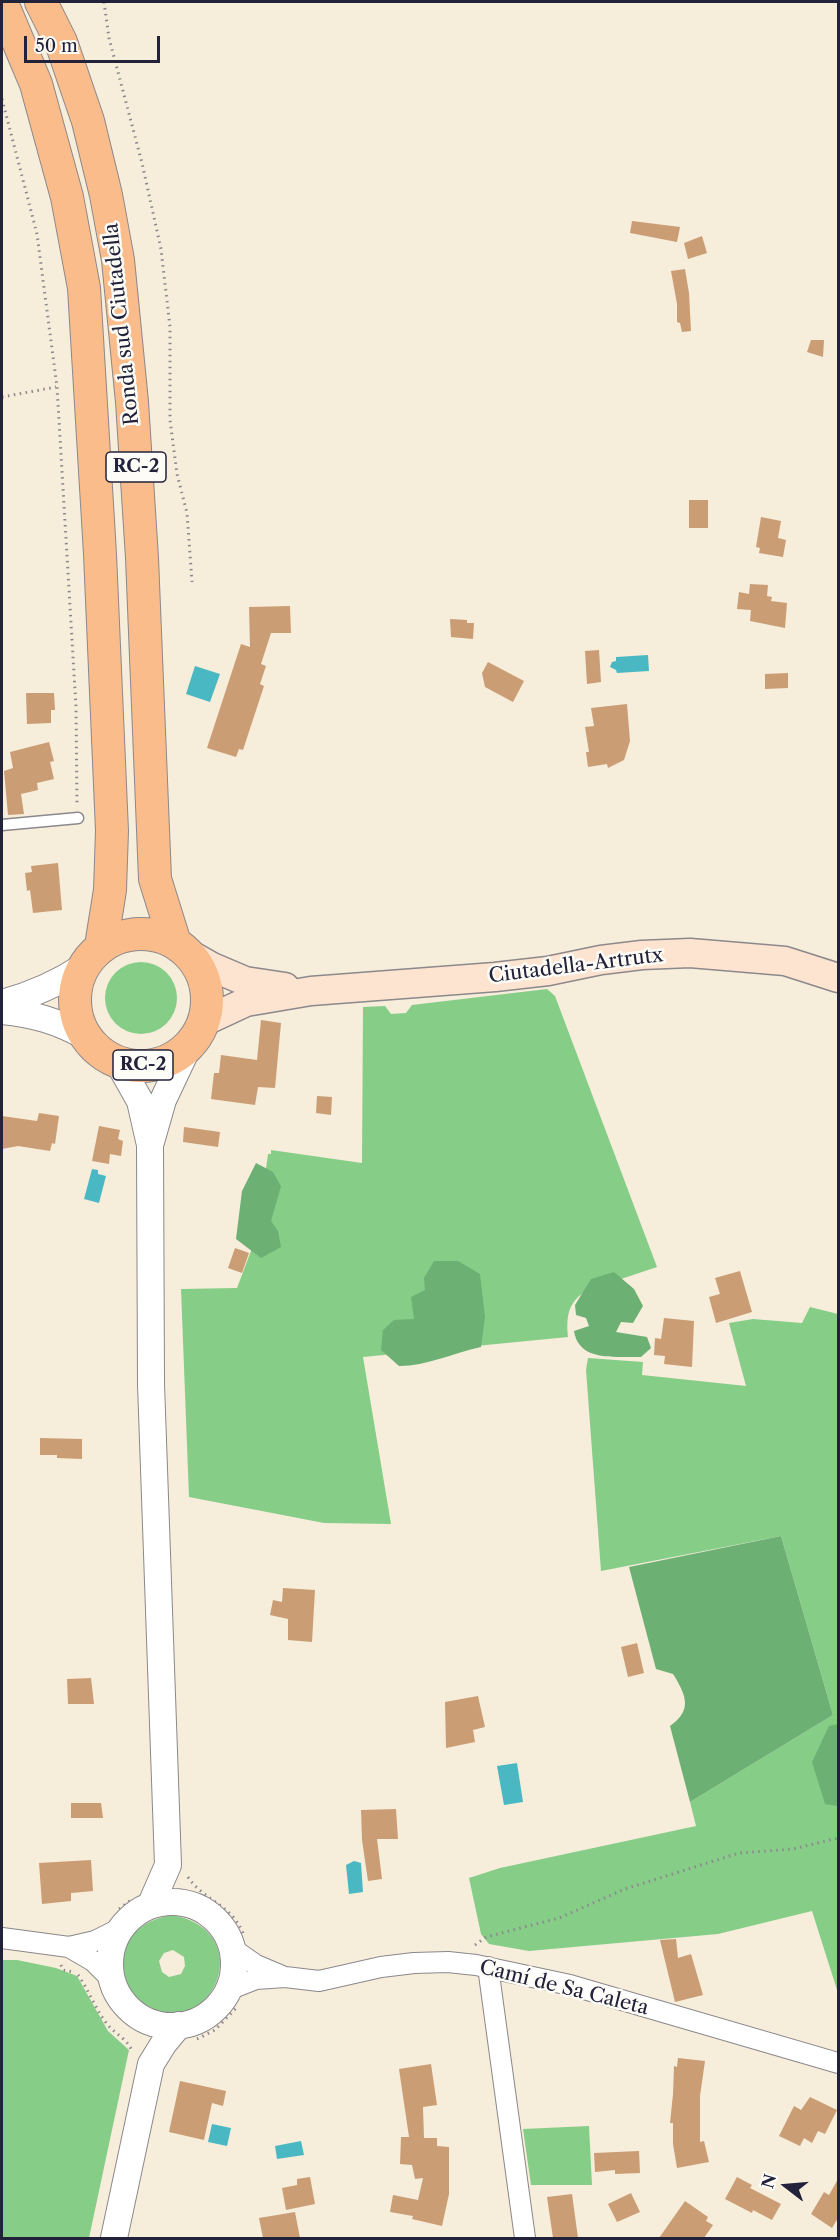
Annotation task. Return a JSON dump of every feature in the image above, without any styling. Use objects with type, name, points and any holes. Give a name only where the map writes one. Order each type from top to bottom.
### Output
[{"type":"main road","name":"Ronda sud Ciutadella","points":[[40,2],[61,42],[88,121],[106,195],[118,260],[132,402],[142,558],[155,879],[182,948]]},
{"type":"main road","name":"Ronda sud Ciutadella","points":[[2,3],[36,84],[67,198],[84,288],[100,554],[112,831],[110,890],[92,957]]},
{"type":"main road","points":[[92,957],[118,937],[138,933],[157,935],[182,948]]},
{"type":"main road","name":"Ciutadella-Artrutx","points":[[182,948],[212,967],[245,981],[311,991]]},
{"type":"main road","name":"RC-2","points":[[92,957],[78,978],[74,997],[77,1018],[86,1037],[100,1052],[118,1062],[137,1066],[156,1064],[173,1057],[196,1034],[207,1004],[205,986],[199,969],[182,948]]},
{"type":"main road","name":"Ciutadella-Artrutx","points":[[196,1034],[246,1002],[311,991],[548,971],[601,960],[642,955],[690,953],[785,960],[838,978]]},
{"type":"street","points":[[2,1003],[37,993],[57,983],[92,957]]},
{"type":"street","points":[[2,1011],[54,1021],[86,1037]]},
{"type":"street","points":[[150,1145],[163,1101],[196,1034]]},
{"type":"street","points":[[118,1062],[140,1101],[150,1145],[152,1384],[177,1868],[178,1886],[191,1904]]},
{"type":"street","points":[[151,1904],[177,1868]]},
{"type":"street","points":[[170,1901],[191,1904],[210,1914],[238,1942],[234,1971],[228,1990],[214,2009],[202,2018],[179,2025],[160,2025],[147,2021],[125,2005],[111,1979],[110,1953],[115,1937],[137,1911],[151,1904],[170,1901]]},
{"type":"street","points":[[64,1953],[121,1928]]},
{"type":"street","points":[[2,1938],[93,1961],[111,1979]]},
{"type":"street","name":"Camí de Sa Caleta","points":[[238,1942],[256,1965],[285,1977]]},
{"type":"street","name":"Camí de Sa Caleta","points":[[228,1990],[256,1980],[285,1977],[319,1981],[381,1967],[448,1962],[488,1966],[570,1985],[838,2063]]},
{"type":"street","points":[[488,1966],[525,2238]]},
{"type":"street","points":[[114,2238],[146,2039],[135,2014]]},
{"type":"street","points":[[142,2061],[164,2043],[179,2025]]},
{"type":"lane","points":[[2,825],[78,818]]},
{"type":"path","points":[[104,2],[109,38],[142,163],[160,249],[170,327],[170,420],[177,474],[188,513],[192,582]]},
{"type":"path","points":[[2,99],[37,234],[57,387],[76,707],[78,818]]},
{"type":"path","points":[[2,398],[57,387]]},
{"type":"path","points":[[474,1946],[486,1937],[559,1918],[625,1889],[739,1853],[793,1849],[838,1838]]},
{"type":"path","points":[[177,1868],[197,1888],[231,1914],[240,1925],[238,1942]]},
{"type":"path","points":[[64,1953],[63,1970],[77,1973],[106,2023],[142,2061]]},
{"type":"green space","points":[[141,962],[161,968],[171,978],[177,998],[171,1018],[161,1028],[141,1034],[121,1028],[111,1018],[105,998],[111,978],[121,968]]},
{"type":"green space","points":[[547,989],[555,996],[657,1267],[581,1294],[572,1304],[568,1316],[568,1337],[363,1357],[391,1524],[324,1523],[189,1497],[181,1289],[237,1288],[257,1235],[268,1154],[271,1154],[271,1150],[362,1163],[363,1007],[385,1006],[391,1014],[406,1013],[412,1005]]},
{"type":"green space","points":[[256,1163],[273,1172],[281,1186],[271,1221],[278,1231],[281,1247],[261,1258],[236,1239],[242,1191]]},
{"type":"green space","points":[[434,1261],[458,1261],[480,1274],[485,1317],[481,1347],[430,1362],[399,1366],[381,1350],[383,1330],[394,1320],[414,1319],[411,1297],[425,1290],[424,1278]]},
{"type":"green space","points":[[614,1272],[634,1289],[643,1306],[633,1323],[621,1322],[616,1332],[647,1337],[651,1348],[641,1357],[600,1356],[583,1348],[577,1341],[574,1331],[589,1326],[586,1318],[576,1315],[575,1305],[591,1279]]},
{"type":"green space","points":[[810,1307],[838,1314],[838,1993],[812,1911],[718,1934],[529,1951],[489,1944],[481,1934],[469,1878],[500,1868],[696,1826],[690,1802],[833,1715],[781,1536],[601,1571],[586,1370],[588,1358],[643,1362],[642,1375],[746,1386],[729,1323],[753,1319],[802,1323]]},
{"type":"green space","points":[[781,1536],[833,1715],[690,1802],[670,1726],[682,1714],[684,1695],[673,1674],[656,1669],[629,1567]]},
{"type":"green space","points":[[838,1724],[838,1806],[825,1804],[812,1762],[829,1726]]},
{"type":"green space","points":[[172,1915],[198,1924],[213,1939],[220,1957],[218,1976],[210,1994],[196,2007],[177,2013],[155,2010],[145,2005],[133,1993],[125,1978],[123,1954],[132,1935],[149,1922]],"holes":[[[173,1950],[184,1957],[185,1966],[181,1974],[169,1977],[162,1972],[159,1961],[164,1953]]]},
{"type":"green space","points":[[2,1960],[17,1960],[56,1968],[77,1976],[108,2031],[129,2050],[89,2238],[2,2238]]},
{"type":"green space","points":[[589,2126],[592,2185],[531,2185],[523,2129]]},
{"type":"water","points":[[648,655],[649,671],[617,673],[610,667],[612,662],[616,661],[616,657]]},
{"type":"water","points":[[195,666],[220,674],[210,702],[186,694]]},
{"type":"water","points":[[92,1169],[106,1176],[99,1203],[84,1199]]},
{"type":"water","points":[[517,1763],[523,1802],[504,1805],[497,1766]]},
{"type":"water","points":[[354,1861],[361,1863],[363,1892],[349,1894],[346,1865]]},
{"type":"water","points":[[212,2124],[231,2128],[227,2146],[208,2142]]},
{"type":"water","points":[[301,2141],[304,2155],[277,2159],[275,2146]]},
{"type":"building","points":[[632,221],[680,227],[677,242],[630,233]]},
{"type":"building","points":[[702,236],[707,253],[688,259],[684,243]]},
{"type":"building","points":[[685,269],[691,331],[682,332],[680,323],[677,322],[677,304],[671,271]]},
{"type":"building","points":[[811,340],[824,340],[823,357],[807,352]]},
{"type":"building","points":[[689,500],[708,500],[708,528],[689,528]]},
{"type":"building","points":[[761,517],[781,521],[778,538],[786,540],[783,557],[759,553],[760,548],[756,547]]},
{"type":"building","points":[[750,584],[768,585],[767,596],[772,597],[771,601],[787,603],[785,628],[750,621],[751,610],[737,609],[739,592],[749,594]]},
{"type":"building","points":[[290,606],[291,633],[271,633],[261,664],[266,666],[260,684],[264,686],[243,750],[239,749],[236,757],[207,748],[241,644],[250,647],[249,607]]},
{"type":"building","points":[[450,619],[467,620],[467,623],[474,623],[473,639],[451,637]]},
{"type":"building","points":[[599,650],[601,682],[587,684],[585,651]]},
{"type":"building","points":[[488,662],[524,681],[513,702],[485,687],[482,673]]},
{"type":"building","points":[[788,673],[788,688],[765,689],[765,674]]},
{"type":"building","points":[[26,693],[54,693],[55,710],[51,710],[51,723],[27,724]]},
{"type":"building","points":[[627,704],[630,741],[624,760],[608,768],[607,764],[588,767],[586,752],[589,752],[585,727],[594,726],[591,708]]},
{"type":"building","points":[[49,742],[54,761],[50,762],[54,779],[37,783],[38,790],[21,794],[24,814],[8,815],[4,771],[13,768],[10,752]]},
{"type":"building","points":[[58,863],[62,910],[33,913],[25,873],[32,872],[31,866]]},
{"type":"building","points":[[261,1020],[281,1023],[275,1088],[258,1087],[255,1105],[211,1099],[214,1073],[219,1073],[221,1055],[257,1060]]},
{"type":"building","points":[[317,1096],[332,1097],[331,1115],[316,1113]]},
{"type":"building","points":[[39,1113],[59,1116],[55,1144],[52,1143],[50,1151],[18,1146],[2,1149],[2,1116],[37,1121]]},
{"type":"building","points":[[99,1126],[120,1130],[118,1139],[123,1141],[121,1156],[110,1154],[109,1164],[92,1161]]},
{"type":"building","points":[[184,1127],[220,1132],[218,1147],[183,1142]]},
{"type":"building","points":[[235,1248],[249,1253],[242,1273],[228,1268]]},
{"type":"building","points":[[740,1271],[752,1312],[716,1323],[709,1297],[720,1294],[715,1278]]},
{"type":"building","points":[[664,1318],[694,1321],[692,1367],[664,1364],[665,1356],[654,1355],[655,1338],[661,1339]]},
{"type":"building","points":[[40,1438],[82,1439],[82,1459],[40,1455]]},
{"type":"building","points":[[283,1588],[315,1590],[312,1642],[288,1640],[288,1619],[270,1615],[273,1600],[282,1602]]},
{"type":"building","points":[[637,1643],[644,1673],[628,1677],[621,1647]]},
{"type":"building","points":[[91,1678],[94,1704],[68,1704],[67,1679]]},
{"type":"building","points":[[478,1696],[485,1727],[473,1730],[475,1742],[446,1748],[445,1702]]},
{"type":"building","points":[[71,1803],[101,1803],[103,1818],[71,1818]]},
{"type":"building","points":[[396,1809],[398,1839],[377,1839],[382,1879],[368,1881],[362,1840],[361,1810]]},
{"type":"building","points":[[91,1860],[93,1891],[71,1893],[71,1901],[42,1904],[39,1863]]},
{"type":"building","points":[[676,1939],[678,1958],[691,1954],[703,1995],[675,2002],[660,1940]]},
{"type":"building","points":[[678,2058],[705,2061],[700,2096],[700,2142],[704,2141],[709,2162],[677,2168],[673,2144],[673,2123],[670,2123],[674,2066],[677,2067]]},
{"type":"building","points":[[431,2064],[437,2105],[423,2107],[424,2138],[437,2138],[437,2146],[449,2147],[449,2194],[442,2226],[412,2219],[413,2216],[390,2212],[393,2195],[418,2200],[423,2178],[415,2179],[412,2165],[400,2164],[401,2137],[409,2137],[399,2069]]},
{"type":"building","points":[[180,2081],[226,2091],[223,2106],[212,2103],[204,2140],[169,2132]]},
{"type":"building","points":[[810,2097],[837,2110],[825,2134],[818,2131],[812,2143],[804,2138],[800,2146],[779,2136],[794,2106],[801,2110]]},
{"type":"building","points":[[639,2151],[640,2173],[615,2174],[615,2170],[595,2172],[594,2153]]},
{"type":"building","points":[[310,2177],[315,2204],[286,2210],[282,2188],[297,2185],[297,2179]]},
{"type":"building","points":[[737,2177],[752,2185],[750,2188],[781,2204],[772,2220],[725,2199]]},
{"type":"building","points":[[838,2179],[838,2218],[832,2228],[811,2214],[824,2192],[829,2195]]},
{"type":"building","points":[[631,2193],[640,2212],[617,2222],[608,2204]]},
{"type":"building","points":[[572,2194],[578,2238],[553,2238],[547,2197]]},
{"type":"building","points":[[685,2201],[708,2217],[706,2221],[713,2225],[704,2238],[659,2238]]},
{"type":"building","points":[[295,2212],[300,2238],[263,2238],[259,2218]]}]
